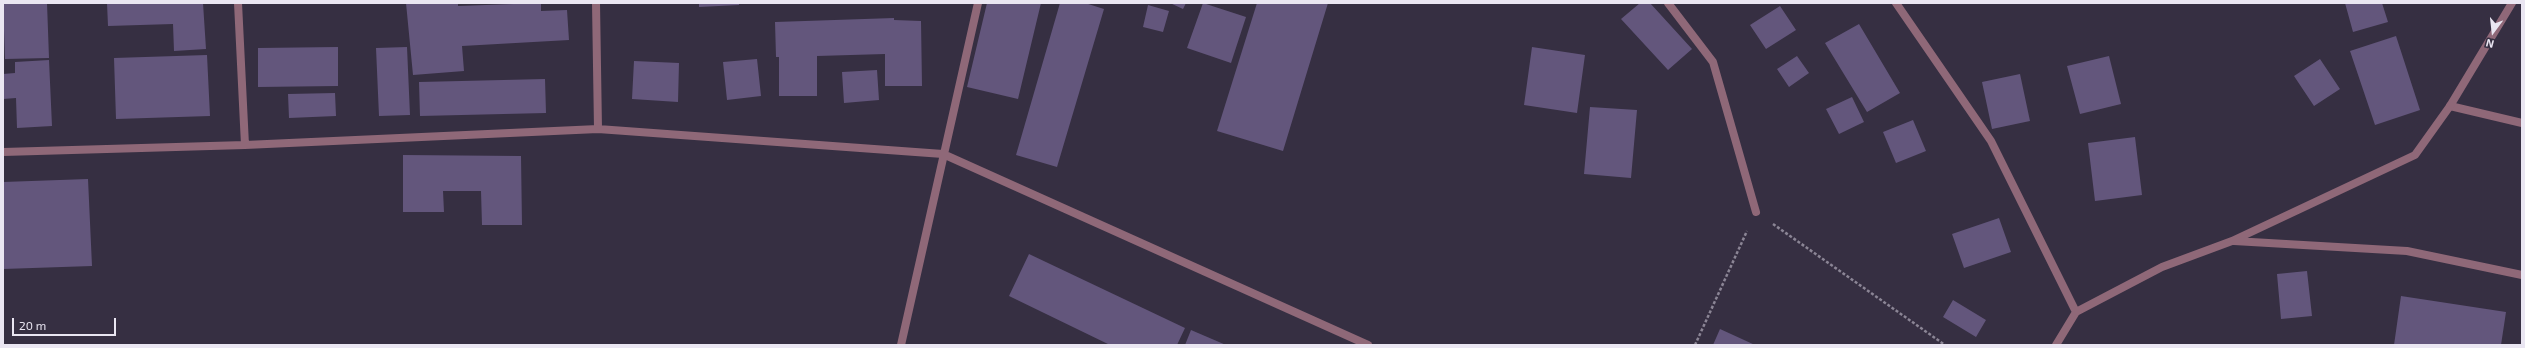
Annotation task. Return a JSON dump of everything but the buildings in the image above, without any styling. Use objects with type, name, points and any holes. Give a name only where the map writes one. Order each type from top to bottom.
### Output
[{"type":"street","points":[[238,3],[245,145]]},
{"type":"street","points":[[596,3],[598,129]]},
{"type":"street","points":[[901,345],[978,3]]},
{"type":"street","points":[[1668,3],[1713,62],[1756,212]]},
{"type":"street","points":[[1896,3],[1991,141],[2076,312]]},
{"type":"street","points":[[2056,345],[2076,312],[2162,267],[2232,241],[2415,155],[2450,106],[2512,3]]},
{"type":"street","points":[[2450,106],[2522,123]]},
{"type":"street","points":[[3,152],[245,145],[598,129],[944,154],[1368,345]]},
{"type":"street","points":[[2232,241],[2407,251],[2522,275]]},
{"type":"path","points":[[1695,345],[1756,212],[1945,345]]}]
